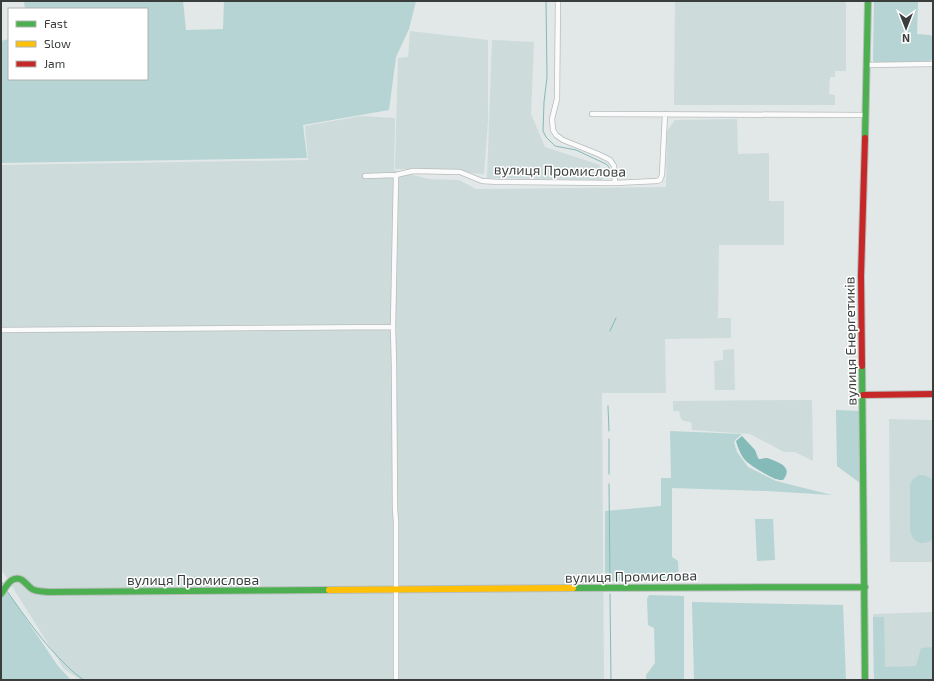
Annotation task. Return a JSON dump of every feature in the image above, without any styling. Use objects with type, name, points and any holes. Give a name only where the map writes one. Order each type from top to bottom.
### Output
[{"type":"street","points":[[558,1],[557,100],[552,119],[553,130],[556,135],[563,140],[610,160],[614,166],[615,183]]},
{"type":"street","name":"вулиця Енергетиків","points":[[865,680],[861,276],[868,1]]},
{"type":"street","points":[[866,65],[933,64]]},
{"type":"street","points":[[592,114],[864,115]]},
{"type":"street","name":"вулиця Промислова","points":[[365,176],[396,175],[413,171],[460,172],[482,181],[615,183],[655,182],[659,181],[662,175],[664,114]]},
{"type":"street","points":[[396,175],[393,327],[396,529],[396,680]]},
{"type":"street","points":[[1,330],[393,327]]},
{"type":"street","points":[[863,395],[933,394]]},
{"type":"street","name":"вулиця Промислова","points":[[1,594],[11,580],[16,578],[22,579],[30,588],[48,592],[865,587]]},
{"type":"shaded area","points":[[24,1],[183,1],[186,30],[223,29],[224,1],[416,1],[409,29],[396,57],[389,110],[303,125],[307,158],[1,163],[1,41],[8,39],[8,80],[148,80],[148,8],[25,8]]},
{"type":"shaded area","points":[[675,1],[846,1],[846,71],[835,71],[835,77],[830,77],[829,94],[835,95],[835,105],[674,105]]},
{"type":"shaded area","points":[[874,1],[918,1],[917,34],[930,35],[933,37],[933,58],[930,61],[874,62]]},
{"type":"shaded area","points":[[410,31],[488,40],[488,121],[484,174],[457,170],[395,169],[398,58],[408,57]]},
{"type":"shaded area","points":[[492,40],[534,42],[531,114],[545,147],[600,165],[603,180],[487,178]]},
{"type":"shaded area","points":[[361,116],[395,118],[394,170],[428,179],[459,180],[476,189],[666,187],[667,131],[675,120],[737,119],[738,154],[769,153],[769,201],[784,201],[784,245],[719,245],[718,318],[731,318],[731,338],[665,339],[666,393],[602,393],[604,680],[81,680],[64,669],[1,569],[1,165],[308,160],[305,126]]},
{"type":"shaded area","points":[[734,349],[735,390],[715,390],[714,361],[723,360],[723,350]]},
{"type":"shaded area","points":[[812,400],[813,461],[795,452],[784,452],[750,434],[692,430],[691,422],[681,419],[679,411],[673,411],[673,401]]},
{"type":"shaded area","points":[[836,410],[859,411],[860,483],[837,466]]},
{"type":"shaded area","points":[[889,419],[933,420],[933,562],[890,562]]},
{"type":"shaded area","points":[[670,431],[742,434],[734,442],[737,452],[748,467],[776,481],[832,495],[672,488],[672,557],[678,561],[679,580],[605,581],[605,511],[661,506],[661,478],[671,478]]},
{"type":"shaded area","points":[[919,475],[927,476],[933,481],[933,539],[926,543],[916,541],[910,530],[910,485],[913,479]]},
{"type":"shaded area","points":[[755,519],[773,519],[775,560],[757,561]]},
{"type":"shaded area","points":[[1,582],[58,666],[71,680],[1,680]]},
{"type":"shaded area","points":[[649,595],[684,596],[684,680],[646,680],[646,675],[655,663],[654,628],[648,625],[647,599]]},
{"type":"shaded area","points":[[692,602],[843,605],[846,680],[694,680]]},
{"type":"shaded area","points":[[933,612],[933,680],[874,680],[873,614]]},
{"type":"shaded area","points":[[873,617],[884,617],[885,667],[916,666],[921,648],[933,647],[933,680],[874,680]]},
{"type":"water","points":[[742,436],[755,450],[759,459],[768,458],[786,468],[787,473],[783,480],[769,476],[746,461],[740,452],[736,441]]},
{"type":"waterway","points":[[546,1],[547,77],[543,131],[546,137],[555,146],[576,150],[606,164],[609,168],[610,176]]},
{"type":"waterway","points":[[610,331],[616,318]]},
{"type":"waterway","points":[[608,406],[609,431]]},
{"type":"waterway","points":[[609,439],[609,474]]},
{"type":"waterway","points":[[609,484],[610,580]]},
{"type":"waterway","points":[[1,581],[4,585]]},
{"type":"waterway","points":[[7,591],[50,649],[69,668],[84,680]]},
{"type":"waterway","points":[[610,594],[611,680]]},
{"type":"traffic: fast","points":[[865,138],[868,1]]},
{"type":"traffic: fast","points":[[862,366],[865,680]]},
{"type":"traffic: fast","points":[[1,594],[7,585],[15,579],[22,580],[34,590],[48,592],[329,590]]},
{"type":"traffic: fast","points":[[573,588],[865,587]]},
{"type":"traffic: slow","points":[[329,590],[573,588]]},
{"type":"traffic: jam","points":[[862,366],[861,276],[865,138]]},
{"type":"traffic: jam","points":[[863,395],[933,394]]}]
